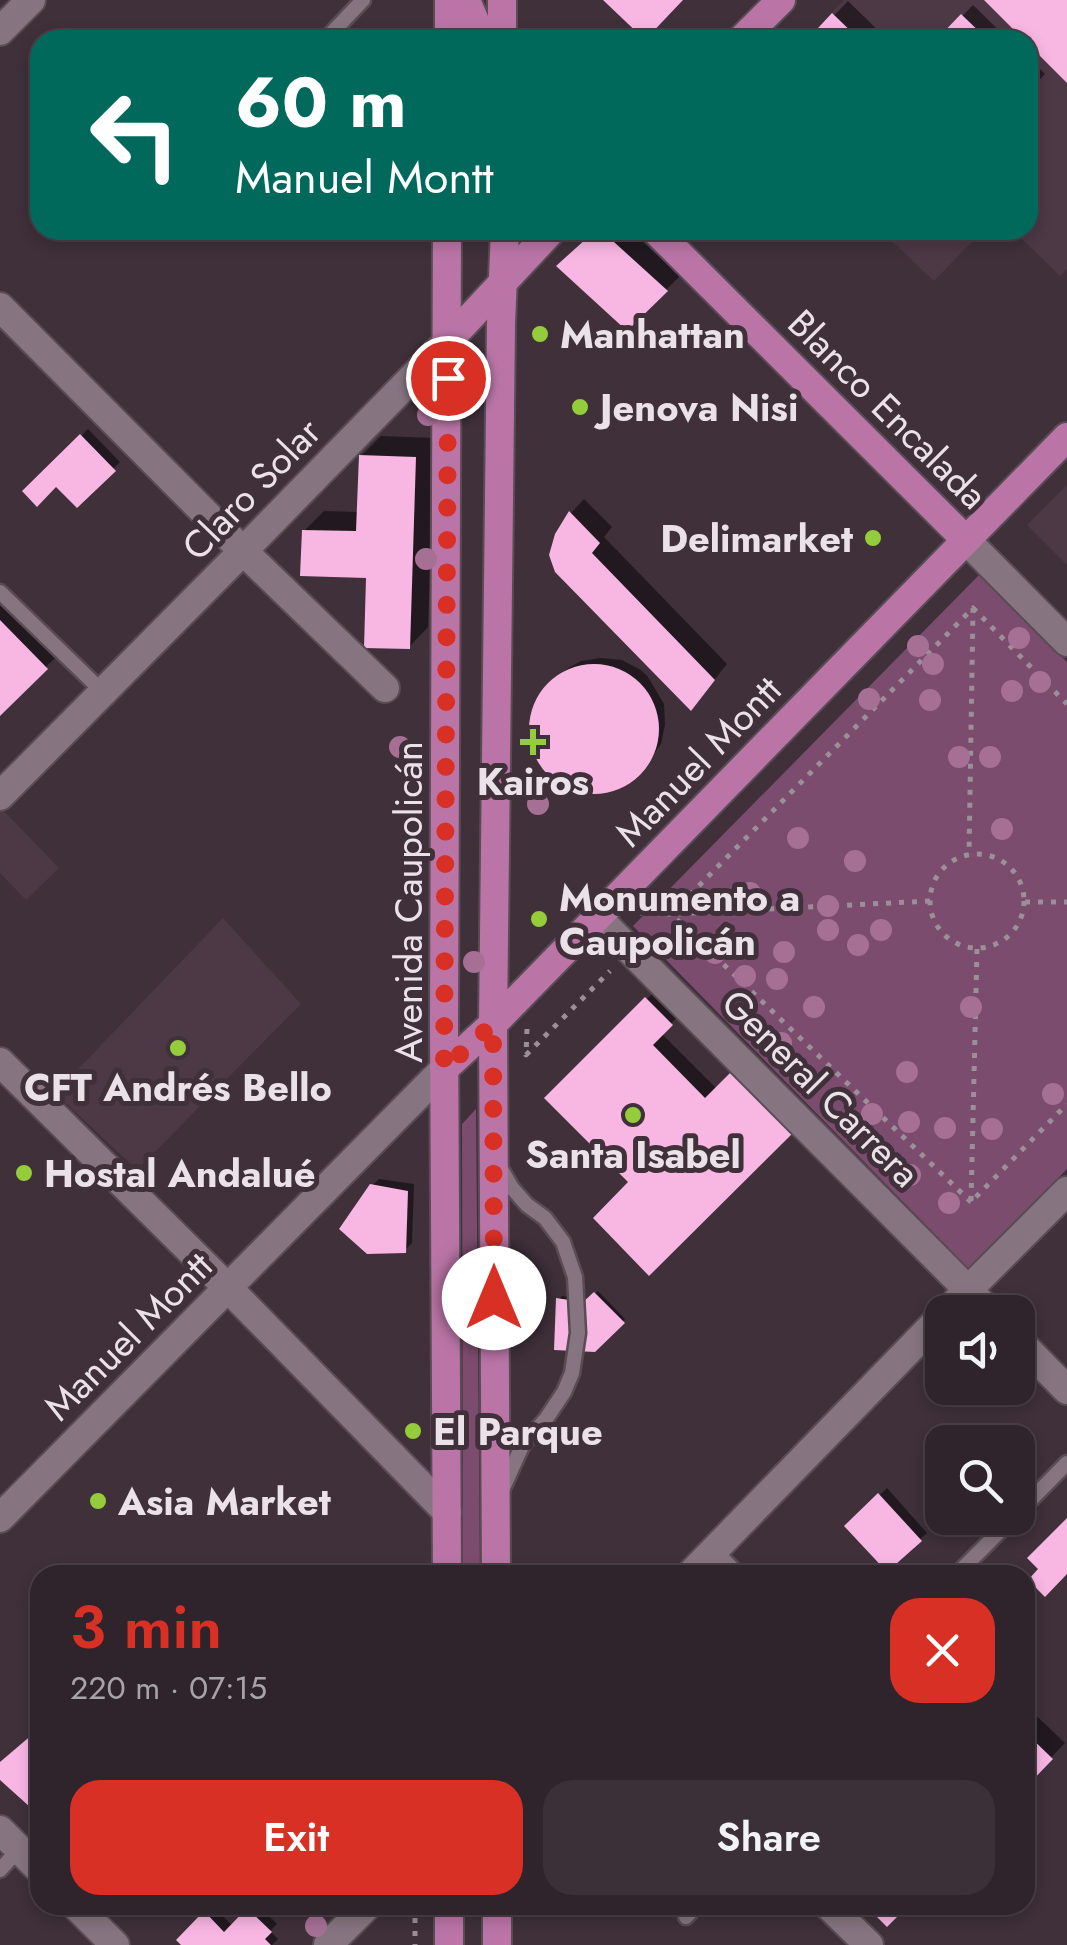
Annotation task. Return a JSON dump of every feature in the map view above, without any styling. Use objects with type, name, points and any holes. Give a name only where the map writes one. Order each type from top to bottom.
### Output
[{"type":"main road","points":[[502,0],[502,30]]},
{"type":"main road","points":[[751,30],[781,0]]},
{"type":"main road","points":[[450,30],[451,2]]},
{"type":"main road","points":[[451,2],[475,30]]},
{"type":"main road","name":"Avenida Caupolicán","points":[[447,240],[444,1069],[447,1565]]},
{"type":"main road","points":[[496,1565],[493,1024],[505,240]]},
{"type":"main road","name":"Claro Solar","points":[[449,340],[542,240]]},
{"type":"main road","name":"Blanco Encalada","points":[[665,240],[966,540]]},
{"type":"main road","name":"Manuel Montt","points":[[444,1069],[493,1024],[1067,437]]},
{"type":"main road","points":[[448,1945],[449,1915]]},
{"type":"main road","points":[[497,1915],[497,1945]]},
{"type":"street","points":[[0,32],[31,0]]},
{"type":"street","points":[[0,308],[385,688]]},
{"type":"street","name":"Claro Solar","points":[[0,796],[449,340]]},
{"type":"street","name":"Blanco Encalada","points":[[966,540],[1067,642]]},
{"type":"street","name":"General Carrera","points":[[597,917],[973,1295]]},
{"type":"street","points":[[0,1062],[447,1512]]},
{"type":"street","name":"Manuel Montt","points":[[0,1518],[444,1069]]},
{"type":"street","points":[[963,1295],[1067,1191]]},
{"type":"street","points":[[700,1565],[925,1333]]},
{"type":"street","points":[[1035,1357],[1067,1390]]},
{"type":"street","points":[[6,1849],[30,1864]]},
{"type":"street","points":[[85,1915],[115,1945]]},
{"type":"street","points":[[328,1945],[358,1915]]},
{"type":"street","points":[[838,1915],[869,1945]]},
{"type":"lane","points":[[336,30],[364,0]]},
{"type":"lane","points":[[0,592],[103,692]]},
{"type":"lane","points":[[494,1151],[512,1188],[545,1218],[563,1242],[575,1277],[578,1333],[572,1374],[546,1419],[522,1446],[502,1492],[496,1518]]},
{"type":"lane","points":[[1035,1495],[1067,1464]]},
{"type":"lane","points":[[966,1565],[995,1535]]},
{"type":"lane","points":[[714,1550],[729,1565]]},
{"type":"path","points":[[973,608],[1067,704]]},
{"type":"path","points":[[969,855],[973,608]]},
{"type":"path","points":[[671,914],[973,608]]},
{"type":"path","points":[[969,855],[987,855],[1012,868],[1025,902],[1021,920],[1010,935],[995,946],[977,949],[959,945],[943,935],[933,920],[930,901],[938,875],[952,862],[969,855]]},
{"type":"path","points":[[671,914],[930,901]]},
{"type":"path","points":[[1025,902],[1067,902]]},
{"type":"path","points":[[671,914],[971,1202]]},
{"type":"path","points":[[971,1202],[977,949]]},
{"type":"path","points":[[527,1028],[526,1055],[610,972]]},
{"type":"path","points":[[971,1202],[1067,1104]]},
{"type":"path","points":[[415,1915],[415,1945]]},
{"type":"shaded area","points":[[844,0],[1067,0],[1067,269],[1060,276],[1023,240],[1038,240],[1038,30],[816,30]]},
{"type":"shaded area","points":[[891,240],[973,240],[934,281]]},
{"type":"shaded area","points":[[1067,485],[1067,565],[1027,525]]},
{"type":"shaded area","points":[[980,574],[1067,662],[1067,1169],[969,1269],[633,926]]},
{"type":"shaded area","points":[[2,809],[59,868],[26,900],[0,873]]},
{"type":"shaded area","name":"CFT Andrés Bello","points":[[223,918],[301,1004],[137,1170],[55,1093]]},
{"type":"shaded area","points":[[476,1109],[480,1565],[463,1565],[462,1124]]},
{"type":"building","points":[[603,0],[683,0],[654,30],[634,30]]},
{"type":"building","points":[[984,0],[1067,0],[1067,83],[1038,54],[1038,30],[1014,30]]},
{"type":"building","points":[[832,13],[850,30],[816,30]]},
{"type":"building","points":[[961,14],[978,30],[946,30]]},
{"type":"building","points":[[585,240],[614,242],[668,291],[627,331],[556,266]]},
{"type":"building","points":[[80,434],[116,471],[77,508],[56,487],[37,507],[22,491]]},
{"type":"building","points":[[359,455],[416,457],[410,649],[364,648],[366,578],[300,576],[302,530],[356,531]]},
{"type":"building","points":[[569,511],[600,543],[592,553],[715,680],[691,711],[555,572],[549,555],[555,534]]},
{"type":"building","points":[[0,620],[48,669],[0,716]]},
{"type":"building","points":[[594,664],[619,669],[640,683],[654,704],[659,729],[654,754],[640,775],[619,789],[594,794],[569,789],[548,775],[534,754],[529,729],[534,704],[548,683],[569,669]]},
{"type":"building","points":[[645,997],[673,1025],[653,1045],[705,1098],[732,1071],[794,1132],[649,1276],[593,1218],[628,1182],[544,1098]]},
{"type":"building","points":[[370,1184],[408,1191],[406,1253],[367,1254],[339,1229]]},
{"type":"building","points":[[594,1292],[625,1323],[595,1352],[554,1350],[556,1298],[583,1302]]},
{"type":"building","points":[[878,1493],[922,1541],[895,1565],[880,1565],[844,1526]]},
{"type":"building","points":[[1067,1518],[1067,1574],[1045,1597],[1035,1587],[1038,1569],[1027,1558]]},
{"type":"building","points":[[30,1736],[30,1807],[0,1780],[0,1762]]},
{"type":"building","points":[[1035,1742],[1053,1759],[1035,1778]]},
{"type":"building","points":[[200,1915],[208,1915],[224,1932],[240,1915],[254,1915],[272,1932],[265,1939],[271,1945],[181,1945],[176,1940]]},
{"type":"building","points":[[875,1915],[899,1915],[887,1927]]},
{"type":"place","name":"Manhattan","points":[[540,334]]},
{"type":"place","name":"Jenova Nisi","points":[[580,407]]},
{"type":"place","name":"Delimarket","points":[[873,538]]},
{"type":"place","name":"Kairos","points":[[533,742]]},
{"type":"place","name":"Monumento a Caupolicán","points":[[539,919]]},
{"type":"place","name":"CFT Andrés Bello","points":[[178,1048]]},
{"type":"place","name":"Santa Isabel","points":[[633,1115]]},
{"type":"place","name":"Hostal Andalué","points":[[24,1173]]},
{"type":"place","name":"El Parque","points":[[413,1431]]},
{"type":"place","name":"Asia Market","points":[[98,1501]]},
{"type":"route","points":[[448,378],[444,1069],[493,1024],[494,1298]]}]
